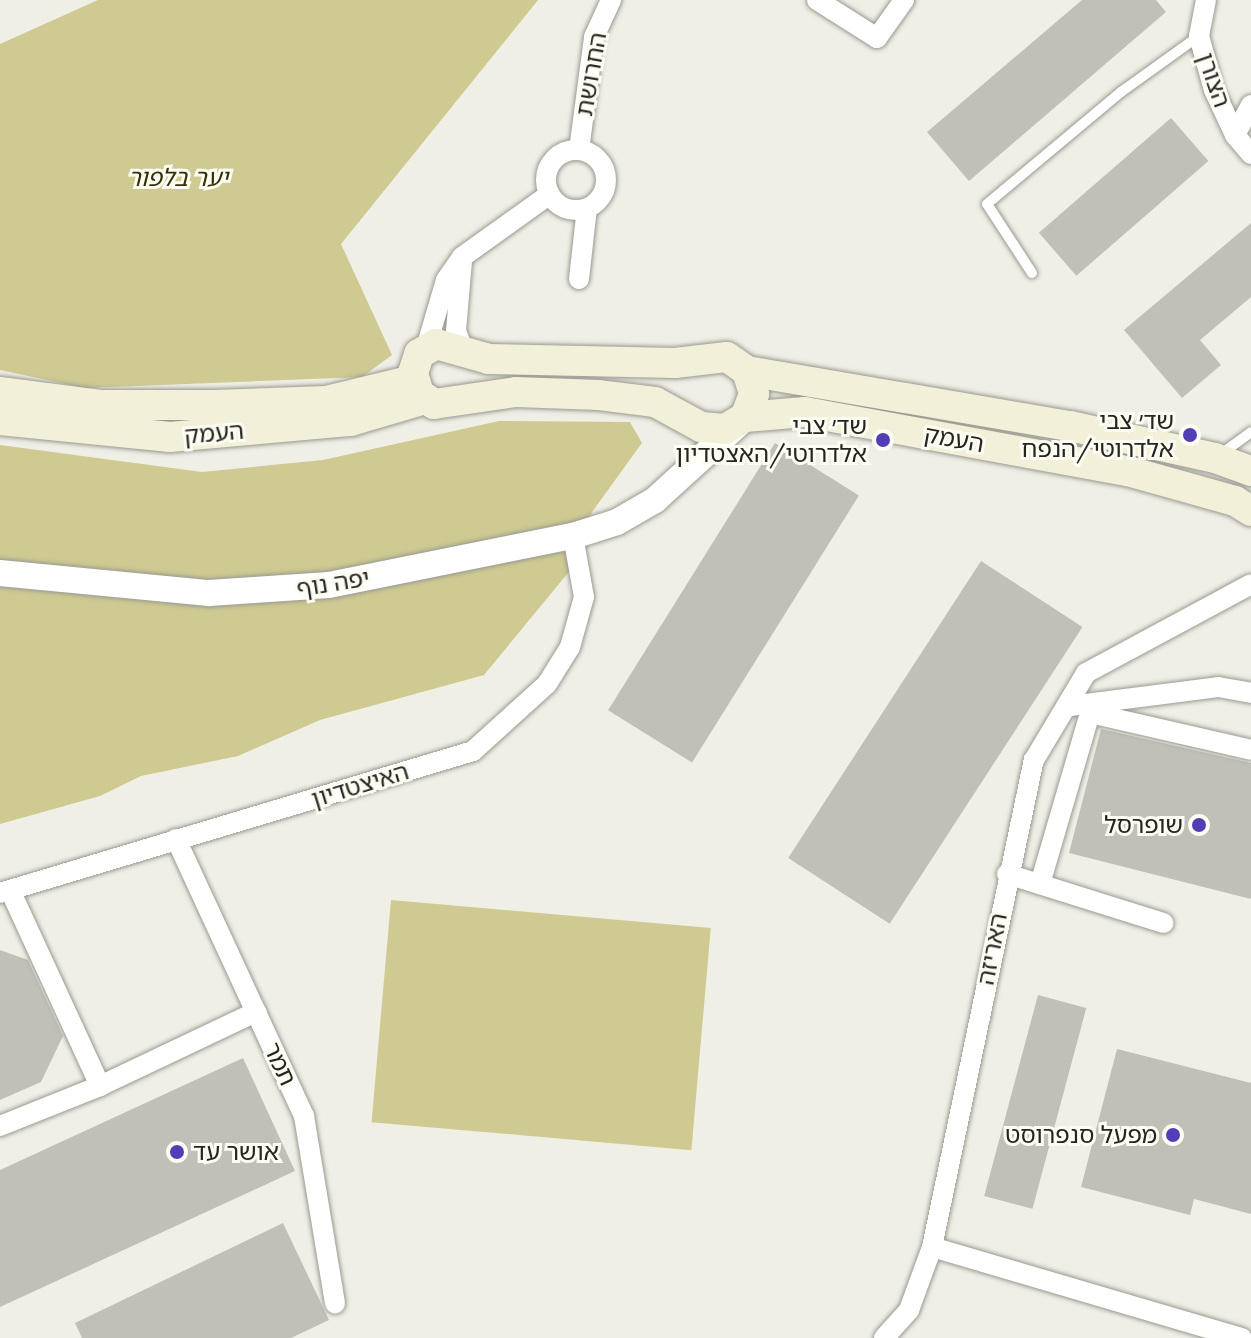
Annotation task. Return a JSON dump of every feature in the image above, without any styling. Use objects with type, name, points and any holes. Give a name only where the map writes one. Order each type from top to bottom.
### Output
[{"type":"main road","name":"העמק","points":[[426,348],[446,343],[489,359],[675,363],[715,356],[739,362],[747,371],[933,400],[1215,458],[1251,471]]},
{"type":"main road","points":[[419,390],[414,363],[426,348]]},
{"type":"main road","points":[[741,421],[754,394],[747,371]]},
{"type":"main road","name":"העמק","points":[[0,420],[170,437],[351,421],[419,390]]},
{"type":"main road","name":"העמק","points":[[0,392],[102,405],[326,401],[419,390],[444,405],[516,392],[599,395],[655,402],[713,430],[741,421],[805,412],[1128,471],[1235,501],[1251,511]]},
{"type":"street","name":"החרושת","points":[[579,150],[594,37],[611,0]]},
{"type":"street","points":[[817,0],[877,38],[904,0]]},
{"type":"street","name":"הצורן","points":[[1206,0],[1199,36],[1214,90],[1235,135],[1251,154]]},
{"type":"street","points":[[1235,135],[1251,105]]},
{"type":"street","points":[[579,150],[597,158],[606,176],[602,196],[587,208],[562,206],[550,194],[547,177],[554,160],[579,150]]},
{"type":"street","points":[[426,348],[446,280],[462,257],[550,194]]},
{"type":"street","points":[[579,279],[587,208]]},
{"type":"street","points":[[462,257],[456,331],[464,352]]},
{"type":"street","name":"יפה נוף","points":[[655,500],[683,458],[686,417]]},
{"type":"street","name":"יפה נוף","points":[[0,573],[190,592],[288,591],[573,536],[617,522],[655,500],[741,421]]},
{"type":"street","name":"האיצטדיון","points":[[5,892],[473,751],[547,684],[570,647],[584,597],[573,536]]},
{"type":"street","name":"האריזה","points":[[884,1338],[909,1310],[932,1247],[1007,874],[1034,760],[1086,673],[1188,622],[1251,584]]},
{"type":"street","name":"האריזה","points":[[1188,622],[1251,602]]},
{"type":"street","points":[[1066,707],[1218,687],[1251,693]]},
{"type":"street","points":[[1066,707],[1251,750]]},
{"type":"street","points":[[1040,884],[1090,713]]},
{"type":"street","name":"תמר","points":[[176,839],[304,1116],[335,1303]]},
{"type":"street","points":[[1007,874],[1163,923]]},
{"type":"street","points":[[5,892],[100,1086]]},
{"type":"street","points":[[0,1126],[100,1086],[256,1012]]},
{"type":"street","points":[[932,1247],[1242,1338]]},
{"type":"lane","points":[[1032,273],[987,204],[1121,92],[1199,36]]},
{"type":"lane","points":[[1215,458],[1251,432]]},
{"type":"green space","name":"יער בלפור","points":[[98,0],[538,0],[341,244],[392,355],[362,377],[85,388],[0,370],[0,44]]},
{"type":"green space","points":[[499,421],[630,422],[642,443],[592,512],[577,562],[484,675],[320,720],[238,756],[141,776],[100,796],[0,824],[0,445],[202,472],[323,460]]},
{"type":"green space","points":[[391,900],[711,928],[691,1150],[372,1122]]},
{"type":"building","points":[[1082,0],[1156,0],[1166,12],[969,181],[927,132]]},
{"type":"building","points":[[1171,118],[1208,161],[1076,276],[1039,233]]},
{"type":"building","points":[[1251,223],[1251,297],[1200,340],[1221,365],[1182,398],[1124,330]]},
{"type":"building","points":[[775,443],[859,495],[692,763],[608,710]]},
{"type":"building","points":[[981,561],[1082,627],[890,924],[788,858]]},
{"type":"building","points":[[1101,729],[1251,763],[1251,899],[1069,853]]},
{"type":"building","points":[[0,950],[28,960],[63,1036],[41,1082],[0,1100]]},
{"type":"building","points":[[1038,995],[1086,1008],[1032,1209],[984,1196]]},
{"type":"building","name":"מפעל סנפרוסט","points":[[1117,1049],[1251,1083],[1251,1214],[1194,1199],[1190,1215],[1081,1187]]},
{"type":"building","points":[[243,1058],[295,1171],[0,1307],[0,1170]]},
{"type":"building","points":[[283,1223],[329,1320],[291,1338],[82,1338],[75,1323]]},
{"type":"place","name":"שד׳ צבי אלדרוטי/הנפח","points":[[1190,435]]},
{"type":"place","name":"שד׳ צבי אלדרוטי/האצטדיון","points":[[883,440]]},
{"type":"place","name":"שופרסל","points":[[1199,825]]},
{"type":"place","name":"מפעל סנפרוסט","points":[[1173,1135]]},
{"type":"place","name":"אושר עד","points":[[177,1152]]}]
